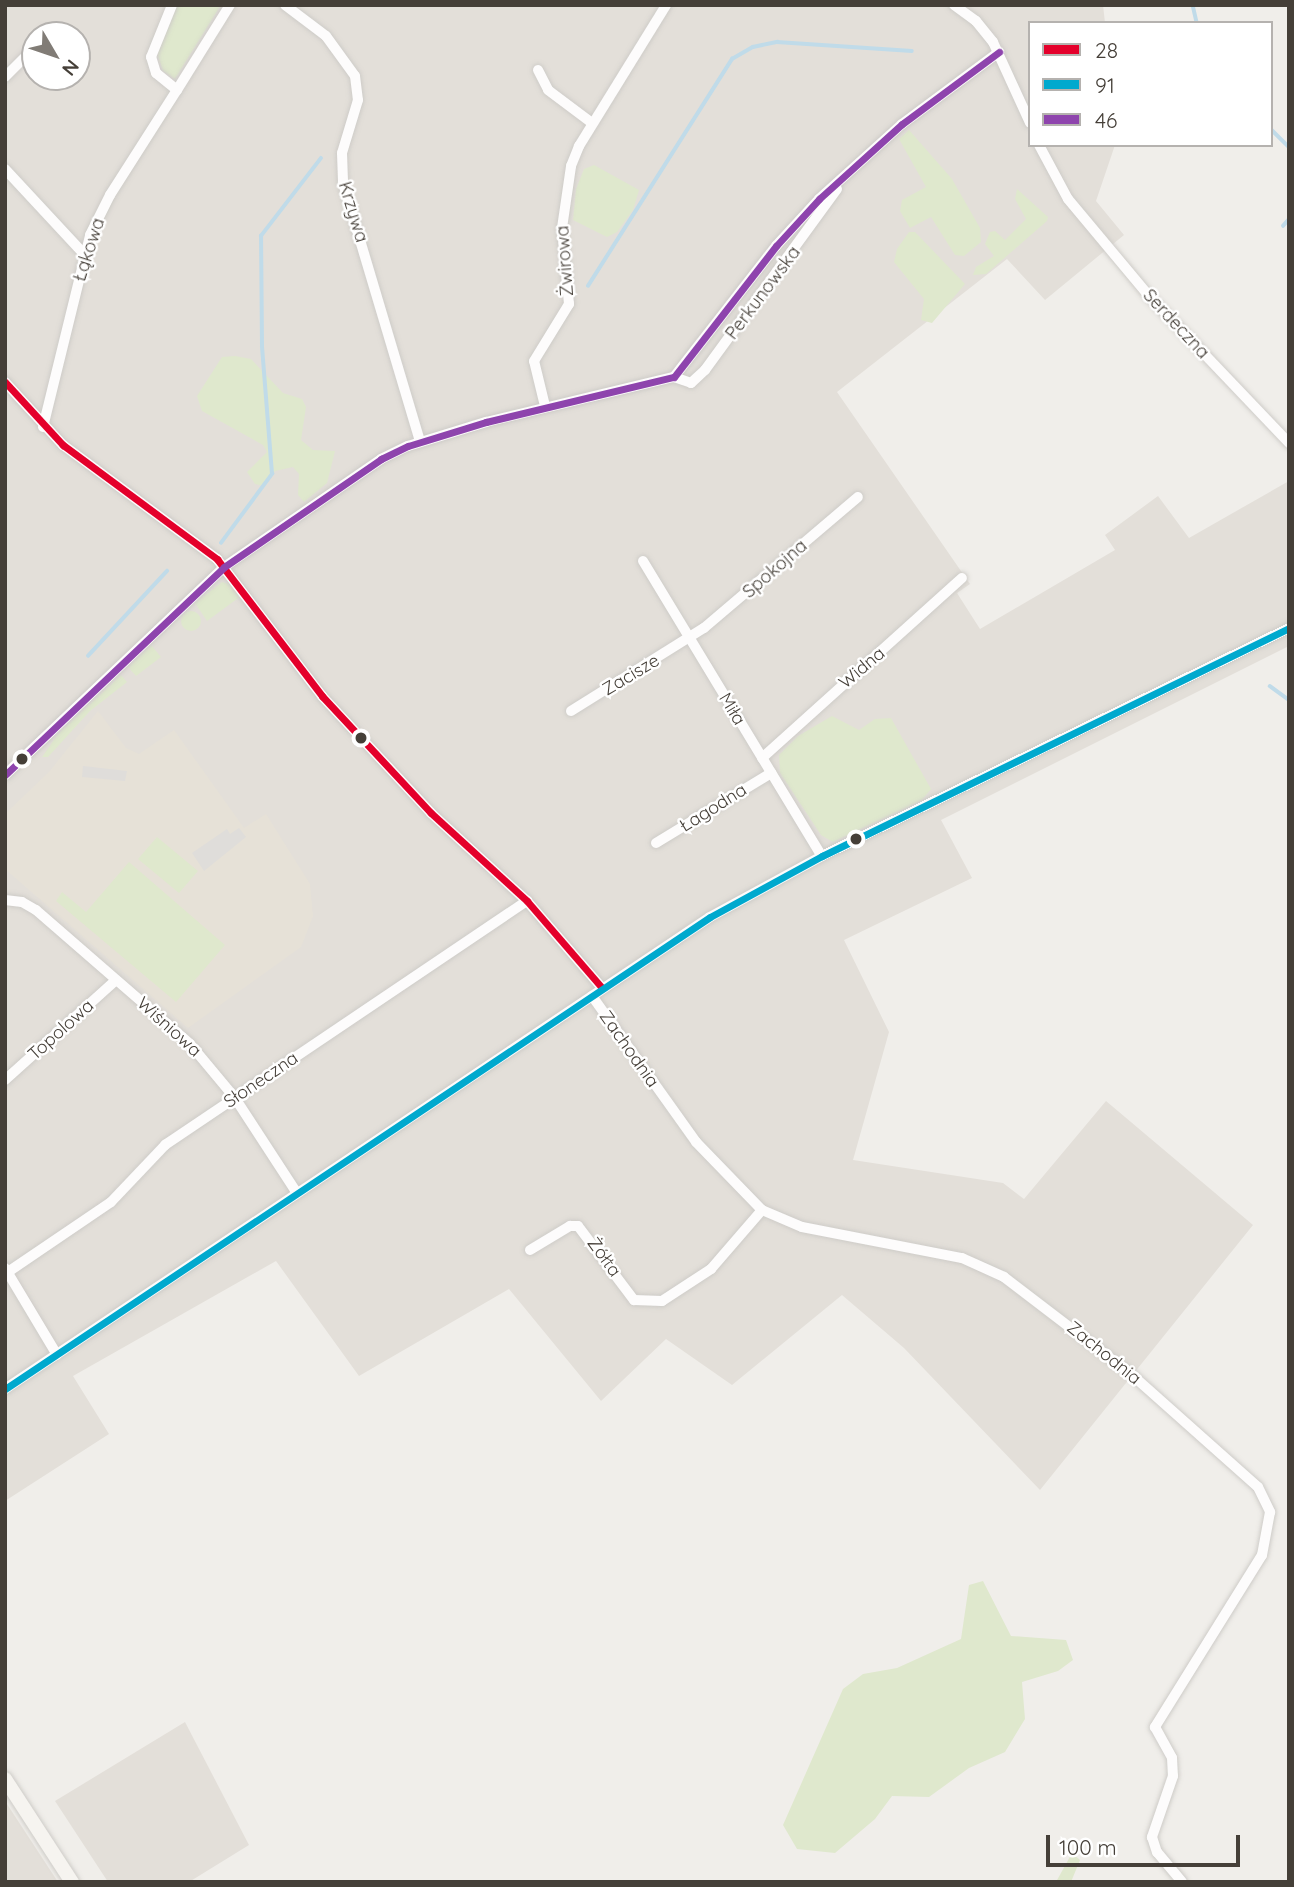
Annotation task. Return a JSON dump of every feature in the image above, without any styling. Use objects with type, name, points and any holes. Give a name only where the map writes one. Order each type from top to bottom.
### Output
[{"type":"street","points":[[172,5],[151,57],[156,73],[177,90]]},
{"type":"street","name":"Łąkowa","points":[[43,427],[84,254],[110,194],[230,5]]},
{"type":"street","name":"Krzywa","points":[[285,5],[326,36],[355,76],[358,100],[342,153],[343,183],[382,300],[420,442]]},
{"type":"street","name":"Żwirowa","points":[[545,406],[534,361],[569,304],[562,213],[575,157],[592,123],[666,5]]},
{"type":"street","points":[[954,5],[986,31],[999,52],[1028,118]]},
{"type":"street","name":"Perkunowska","points":[[674,377],[776,246],[819,199],[840,184],[902,124],[999,52]]},
{"type":"street","points":[[5,77],[21,61]]},
{"type":"street","points":[[538,70],[548,90],[592,123]]},
{"type":"street","name":"Serdeczna","points":[[1040,147],[1068,199],[1150,297],[1289,443]]},
{"type":"street","points":[[5,169],[84,254]]},
{"type":"street","name":"Perkunowska","points":[[5,775],[224,566],[381,459],[420,442],[545,406],[674,377],[691,383],[705,370],[840,184]]},
{"type":"street","points":[[5,382],[43,427],[224,566],[322,696],[431,813],[527,901],[602,988]]},
{"type":"street","name":"Spokojna","points":[[688,638],[745,595],[858,497]]},
{"type":"street","name":"Miła","points":[[643,561],[822,856]]},
{"type":"street","name":"Widna","points":[[762,758],[962,579]]},
{"type":"street","points":[[5,1389],[710,917],[822,856],[1289,628]]},
{"type":"street","name":"Zacisze","points":[[571,711],[688,638]]},
{"type":"street","name":"Łagodna","points":[[656,843],[771,772]]},
{"type":"street","name":"Wiśniowa","points":[[5,900],[22,902],[36,910],[190,1044],[235,1098],[297,1193]]},
{"type":"street","name":"Słoneczna","points":[[6,1271],[111,1202],[153,1154],[527,901]]},
{"type":"street","name":"Topolowa","points":[[5,1080],[116,980]]},
{"type":"street","name":"Zachodnia","points":[[592,996],[717,1168],[762,1210],[802,1227],[962,1258],[1004,1277],[1131,1374],[1248,1474],[1265,1499],[1270,1525],[1262,1555],[1155,1727],[1172,1758],[1173,1776],[1152,1837],[1157,1852],[1182,1882]]},
{"type":"street","name":"Żółta","points":[[530,1250],[554,1234],[578,1226],[634,1300],[662,1301],[683,1290],[730,1249],[762,1210]]},
{"type":"street","points":[[6,1271],[57,1355]]},
{"type":"street","points":[[5,1779],[72,1882]]},
{"type":"shaded area","points":[[5,5],[1103,5],[1105,21],[1028,21],[1028,147],[1114,147],[1096,201],[1124,235],[1045,300],[1007,259],[837,392],[970,584],[957,593],[980,629],[1115,550],[1105,535],[1158,496],[1189,538],[1289,481],[1289,646],[941,820],[972,878],[844,940],[889,1032],[853,1160],[1003,1183],[1024,1199],[1106,1101],[1253,1225],[1040,1490],[904,1348],[842,1295],[732,1385],[666,1339],[601,1401],[509,1289],[359,1376],[276,1261],[73,1376],[109,1434],[5,1501]]},
{"type":"shaded area","points":[[98,711],[126,748],[139,754],[174,730],[244,828],[266,814],[310,884],[313,916],[301,947],[188,1028],[5,869],[5,814],[49,772]]},
{"type":"shaded area","points":[[83,766],[127,771],[125,781],[82,777]]},
{"type":"shaded area","points":[[239,828],[246,837],[204,871],[192,853],[227,829],[230,834]]},
{"type":"shaded area","points":[[185,1722],[249,1845],[189,1882],[108,1882],[55,1801]]},
{"type":"shaded area","points":[[5,1801],[58,1882],[5,1882]]},
{"type":"green space","points":[[177,5],[221,5],[175,79],[163,71],[157,53]]},
{"type":"green space","points":[[909,130],[952,179],[980,228],[981,242],[964,256],[955,255],[931,217],[910,228],[900,211],[902,200],[926,187],[899,139]]},
{"type":"green space","points":[[594,165],[639,190],[633,210],[617,232],[607,237],[573,220],[576,189],[584,169]]},
{"type":"green space","points":[[1017,189],[1048,217],[1047,221],[986,274],[973,275],[976,267],[994,256],[985,244],[990,232],[995,231],[1005,240],[1026,219],[1015,199]]},
{"type":"green space","points":[[909,232],[915,232],[965,284],[932,323],[921,320],[924,299],[894,262],[897,249]]},
{"type":"green space","points":[[222,357],[251,359],[283,393],[302,399],[306,407],[301,440],[313,450],[335,451],[327,483],[304,502],[298,495],[299,474],[293,467],[275,471],[264,486],[255,484],[247,472],[267,452],[263,445],[202,411],[197,396]]},
{"type":"green space","points":[[222,582],[233,585],[241,596],[207,621],[195,603]]},
{"type":"green space","points":[[191,611],[198,614],[201,621],[198,628],[191,631],[184,628],[181,621],[184,614]]},
{"type":"green space","points":[[151,645],[161,657],[136,676],[128,667]]},
{"type":"green space","points":[[121,675],[127,682],[90,711],[48,757],[42,757],[58,734]]},
{"type":"green space","points":[[832,716],[859,730],[875,719],[891,718],[931,789],[922,800],[833,842],[821,835],[780,773],[779,755],[798,736]]},
{"type":"green space","points":[[157,837],[198,871],[179,893],[138,859]]},
{"type":"green space","points":[[129,862],[225,945],[176,1002],[56,901],[62,892],[86,912]]},
{"type":"green space","points":[[983,1581],[1011,1636],[1066,1640],[1073,1660],[1058,1671],[1022,1682],[1025,1719],[1005,1752],[969,1768],[929,1797],[892,1796],[875,1819],[835,1853],[797,1849],[783,1825],[843,1689],[863,1674],[897,1668],[961,1639],[969,1585]]},
{"type":"green space","points":[[1072,1853],[1080,1860],[1071,1882],[1056,1882]]},
{"type":"waterway","points":[[1193,5],[1197,21]]},
{"type":"waterway","points":[[588,286],[732,59],[753,47],[777,42],[912,51]]},
{"type":"waterway","points":[[1273,131],[1289,147]]},
{"type":"waterway","points":[[221,543],[272,474],[262,346],[261,236],[321,158]]},
{"type":"waterway","points":[[1283,226],[1289,219]]},
{"type":"waterway","points":[[88,656],[167,571]]},
{"type":"waterway","points":[[1270,686],[1289,700]]},
{"type":"transit line","name":"46","points":[[5,775],[224,567],[381,459],[408,446],[486,422],[674,377],[776,246],[819,199],[902,124],[999,52]]},
{"type":"transit line","name":"28","points":[[5,382],[63,445],[217,559],[322,696],[431,813],[527,901],[602,988]]},
{"type":"transit line","name":"91","points":[[5,1389],[710,917],[822,856],[1289,628]]}]
